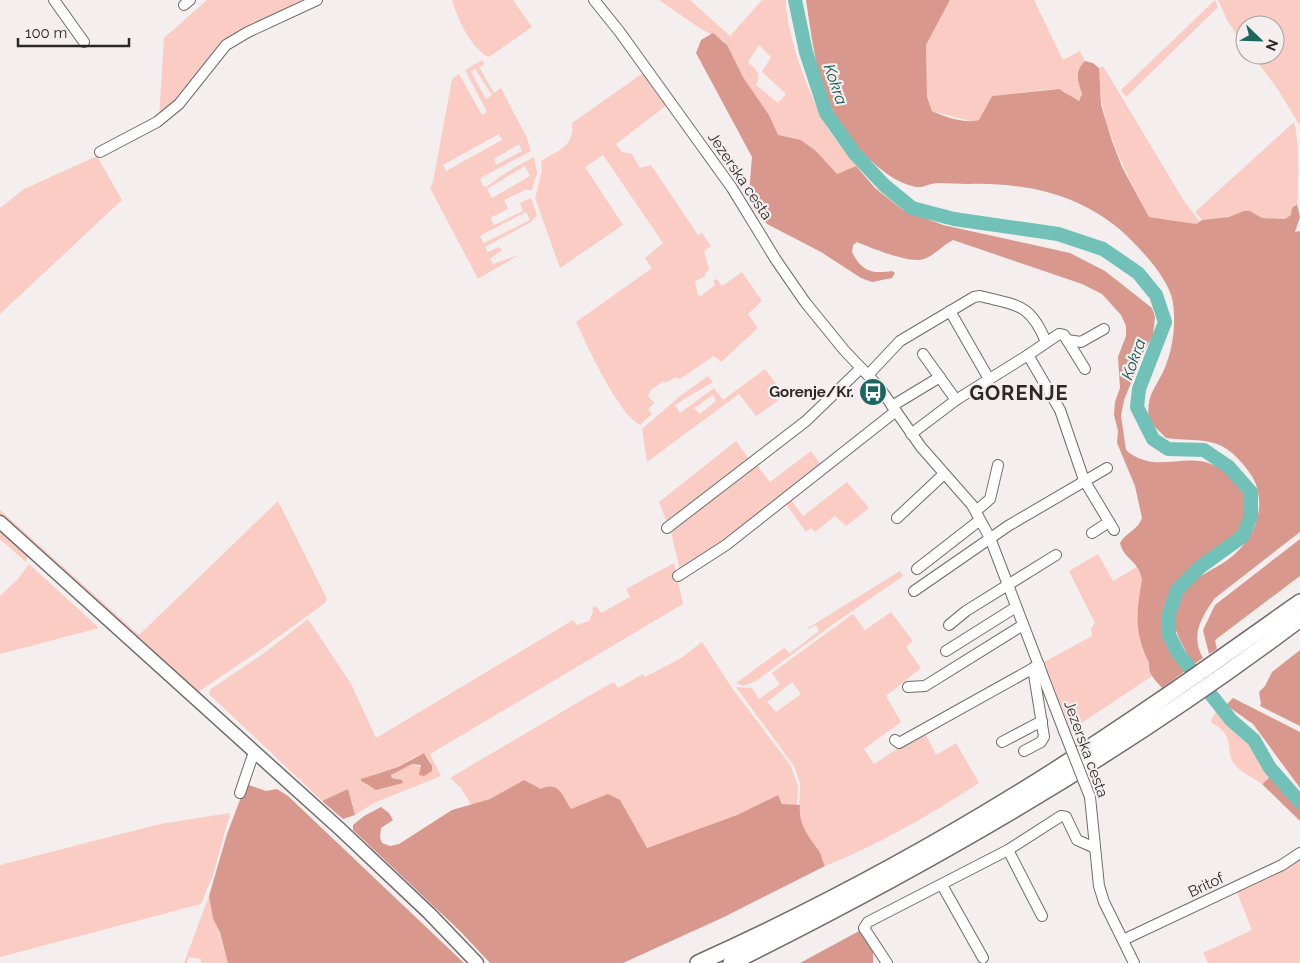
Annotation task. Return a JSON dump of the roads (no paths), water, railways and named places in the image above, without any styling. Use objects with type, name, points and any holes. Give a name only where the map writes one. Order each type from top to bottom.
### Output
[{"type":"highway","points":[[1221,667],[1300,602]]},
{"type":"highway","points":[[731,963],[859,898],[977,833],[1221,667],[1300,619]]},
{"type":"highway","points":[[698,963],[855,885],[966,824],[1174,699]]},
{"type":"main road","points":[[0,522],[429,913],[477,963]]},
{"type":"street","points":[[54,0],[84,42]]},
{"type":"street","points":[[100,152],[157,122],[179,104],[226,45],[248,32],[317,0]]},
{"type":"street","name":"Jezerska cesta","points":[[594,0],[619,31],[712,160],[805,302],[834,338],[865,371],[911,434],[978,515],[990,538],[1024,625],[1036,666],[1090,797],[1097,875],[1104,902],[1123,940]]},
{"type":"street","points":[[667,528],[806,421],[900,341],[974,297],[980,296],[1026,310],[1035,318],[1046,342]]},
{"type":"street","points":[[950,312],[989,379]]},
{"type":"street","points":[[1067,340],[1082,342],[1104,329]]},
{"type":"street","points":[[911,434],[956,400],[1060,334],[1064,335],[1085,369]]},
{"type":"street","points":[[923,354],[956,400]]},
{"type":"street","points":[[1028,355],[1060,410],[1084,480],[1112,526],[1092,533]]},
{"type":"street","points":[[678,576],[726,545],[894,409],[940,377]]},
{"type":"street","points":[[917,569],[978,515],[990,499],[998,465]]},
{"type":"street","points":[[914,591],[990,538],[1084,480],[1107,468]]},
{"type":"street","points":[[897,518],[944,474]]},
{"type":"street","points":[[949,625],[966,611],[1056,555]]},
{"type":"street","points":[[946,651],[1016,607]]},
{"type":"street","points":[[908,687],[925,686],[1024,625]]},
{"type":"street","points":[[895,740],[898,743],[1036,666],[1044,737],[1041,742],[1024,751]]},
{"type":"street","points":[[1002,742],[1042,721]]},
{"type":"street","points":[[240,793],[254,752]]},
{"type":"street","points":[[887,963],[864,928],[868,922],[1008,850],[1061,816],[1066,817],[1077,840],[1095,848]]},
{"type":"street","points":[[1008,850],[1042,916]]},
{"type":"street","name":"Britof","points":[[1123,940],[1282,865],[1300,853]]},
{"type":"street","points":[[942,885],[983,958]]},
{"type":"street","points":[[1123,940],[1134,963]]},
{"type":"waterway","name":"Kokra","points":[[795,0],[806,52],[826,113],[855,154],[884,185],[912,208],[954,219],[1058,234],[1103,249],[1138,273],[1156,295],[1165,322],[1139,389],[1137,407],[1153,439],[1168,449],[1204,450],[1229,467],[1251,492],[1251,516],[1243,536],[1200,567],[1177,590],[1169,614],[1169,635],[1178,653],[1231,720],[1254,740],[1270,768],[1300,802]]},
{"type":"place","name":"Gorenje/Kr.","points":[[873,392]]},
{"type":"district","name":"GORENJE","points":[[1019,393]]}]
